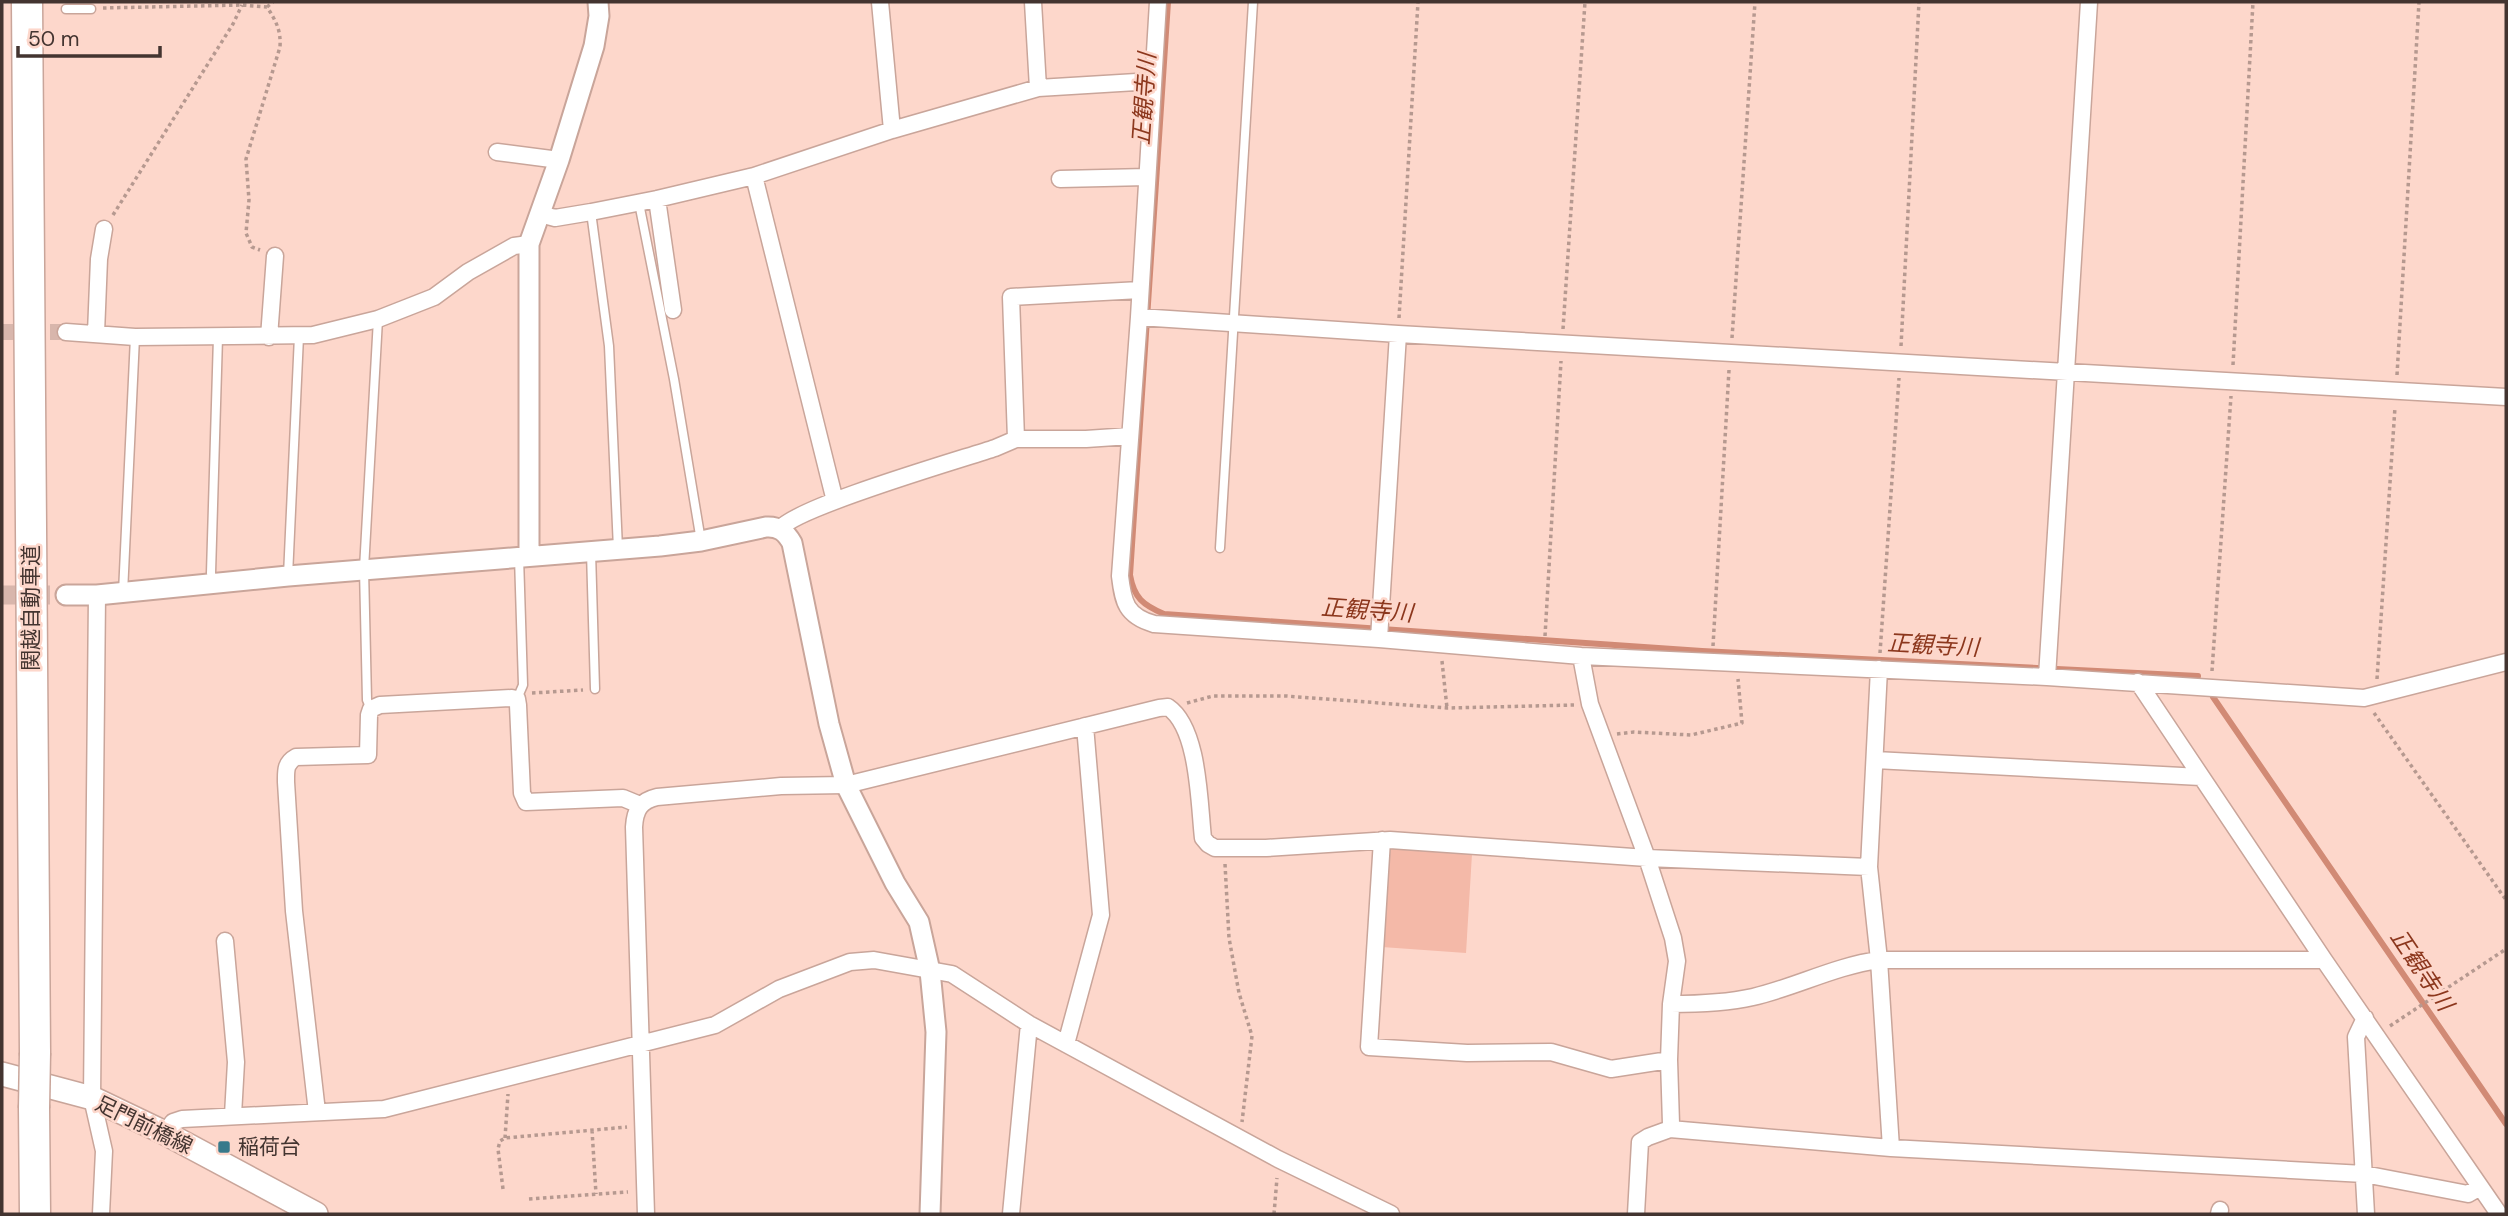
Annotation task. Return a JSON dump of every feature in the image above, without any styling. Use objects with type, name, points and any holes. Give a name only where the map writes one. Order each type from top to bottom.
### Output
[{"type":"highway","name":"関越自動車道","points":[[27,2],[35,1214]]},
{"type":"main road","name":"足門前橋線","points":[[2,1074],[92,1098],[316,1214]]},
{"type":"street","points":[[524,555],[529,244],[559,160],[594,46],[599,16],[598,2]]},
{"type":"street","points":[[880,2],[892,130]]},
{"type":"street","points":[[1033,2],[1038,88]]},
{"type":"street","points":[[1158,2],[1120,576],[1123,597],[1130,611],[1140,620],[1154,624],[1581,656],[2047,677],[2370,697],[2506,662]]},
{"type":"street","points":[[2047,677],[2089,2]]},
{"type":"street","points":[[540,214],[555,218],[592,212],[657,200],[754,176],[892,130],[1038,88],[1153,81]]},
{"type":"street","points":[[497,152],[559,160]]},
{"type":"street","points":[[754,176],[835,501]]},
{"type":"street","points":[[1060,179],[1147,177]]},
{"type":"street","points":[[657,200],[673,310]]},
{"type":"street","points":[[96,333],[99,259],[104,229]]},
{"type":"street","points":[[66,332],[135,337],[313,335],[378,319],[434,297],[468,272],[514,246],[529,244]]},
{"type":"street","points":[[269,337],[275,256]]},
{"type":"street","points":[[1016,439],[1011,297],[1140,290]]},
{"type":"street","points":[[1139,317],[2506,397]]},
{"type":"street","points":[[1379,639],[1398,334]]},
{"type":"street","points":[[780,529],[784,523],[835,501],[1016,439],[1130,436]]},
{"type":"street","points":[[66,595],[123,593],[364,569],[701,541],[766,527],[780,529],[787,534],[792,543],[829,724],[846,785],[895,883],[919,922],[930,971],[936,1032],[930,1214]]},
{"type":"street","points":[[97,595],[92,1098],[104,1151],[101,1214]]},
{"type":"street","points":[[1581,656],[1590,704],[1647,858],[1673,938],[1677,961],[1671,1004],[1670,1129]]},
{"type":"street","points":[[1879,669],[1869,867],[1891,1148]]},
{"type":"street","points":[[2138,682],[2324,960],[2499,1214]]},
{"type":"street","points":[[317,1112],[294,911],[286,794],[286,766],[289,760],[296,757],[368,755],[371,709],[380,705],[517,699],[522,793],[526,802],[623,798],[640,805]]},
{"type":"street","points":[[646,1214],[634,827],[640,805],[657,797],[781,786],[846,785],[1168,707],[1183,721],[1193,755],[1203,838],[1208,844],[1224,848],[1266,848],[1382,840],[1647,858],[1869,867]]},
{"type":"street","points":[[1066,1044],[1101,915],[1085,726]]},
{"type":"street","points":[[1875,760],[2201,777]]},
{"type":"street","points":[[1382,840],[1369,1047],[1467,1054],[1551,1052],[1611,1069],[1669,1060]]},
{"type":"street","points":[[225,941],[236,1062],[233,1115]]},
{"type":"street","points":[[164,1133],[173,1122],[182,1119],[384,1109],[715,1025],[779,989],[850,962],[874,960],[952,974],[1029,1024],[1278,1159],[1391,1214]]},
{"type":"street","points":[[1671,1004],[1702,1004],[1752,997],[1850,964],[1878,960],[2324,960]]},
{"type":"street","points":[[2365,1018],[2356,1037],[2366,1214]]},
{"type":"street","points":[[1011,1214],[1029,1024]]},
{"type":"street","points":[[1636,1214],[1640,1142],[1648,1136],[1670,1129],[1891,1148],[2364,1174],[2468,1194],[2480,1187]]},
{"type":"lane","points":[[1220,548],[1253,2]]},
{"type":"lane","points":[[66,9],[91,9]]},
{"type":"lane","points":[[639,203],[674,379],[701,541]]},
{"type":"lane","points":[[592,212],[610,346],[618,549]]},
{"type":"lane","points":[[371,709],[367,701],[364,569],[378,319]]},
{"type":"lane","points":[[288,576],[299,336]]},
{"type":"lane","points":[[123,593],[135,337]]},
{"type":"lane","points":[[213,584],[211,573],[218,337]]},
{"type":"lane","points":[[591,551],[594,689]]},
{"type":"lane","points":[[517,699],[523,685],[524,555]]},
{"type":"path","points":[[91,9],[242,5],[267,7],[273,2]]},
{"type":"path","points":[[1398,334],[1418,2]]},
{"type":"path","points":[[1712,662],[1730,353],[1755,2]]},
{"type":"path","points":[[1879,669],[1900,363],[1919,2]]},
{"type":"path","points":[[2210,687],[2232,382],[2253,2]]},
{"type":"path","points":[[2419,2],[2396,391],[2370,697],[2506,900]]},
{"type":"path","points":[[104,229],[233,24],[242,5]]},
{"type":"path","points":[[267,7],[281,34],[280,47],[246,159],[249,200],[246,233],[252,247],[275,256]]},
{"type":"path","points":[[1441,645],[1447,708]]},
{"type":"path","points":[[1601,736],[1634,732],[1691,735],[1742,723],[1737,662]]},
{"type":"path","points":[[517,699],[526,694],[594,689]]},
{"type":"path","points":[[1168,707],[1213,696],[1286,696],[1447,708],[1590,704]]},
{"type":"path","points":[[1224,848],[1229,938],[1239,993],[1252,1036],[1240,1138]]},
{"type":"path","points":[[2377,1035],[2506,949]]},
{"type":"path","points":[[505,1079],[509,1107],[505,1138]]},
{"type":"path","points":[[503,1189],[498,1149],[500,1141],[505,1138],[643,1125]]},
{"type":"path","points":[[592,1130],[596,1194]]},
{"type":"path","points":[[1274,1214],[1278,1159]]},
{"type":"path","points":[[529,1199],[646,1190]]},
{"type":"shaded area","points":[[1393,848],[1472,854],[1466,953],[1382,947],[1386,853]]},
{"type":"waterway","name":"正観寺川","points":[[1168,2],[1130,575],[1137,595],[1150,607],[1164,614],[1702,651],[2198,676]]},
{"type":"waterway","name":"正観寺川","points":[[2213,697],[2506,1124]]},
{"type":"tunnel","points":[[2,332],[66,332]]},
{"type":"tunnel","points":[[2,595],[66,595]]},
{"type":"place","name":"稲荷台","points":[[224,1147]]}]
